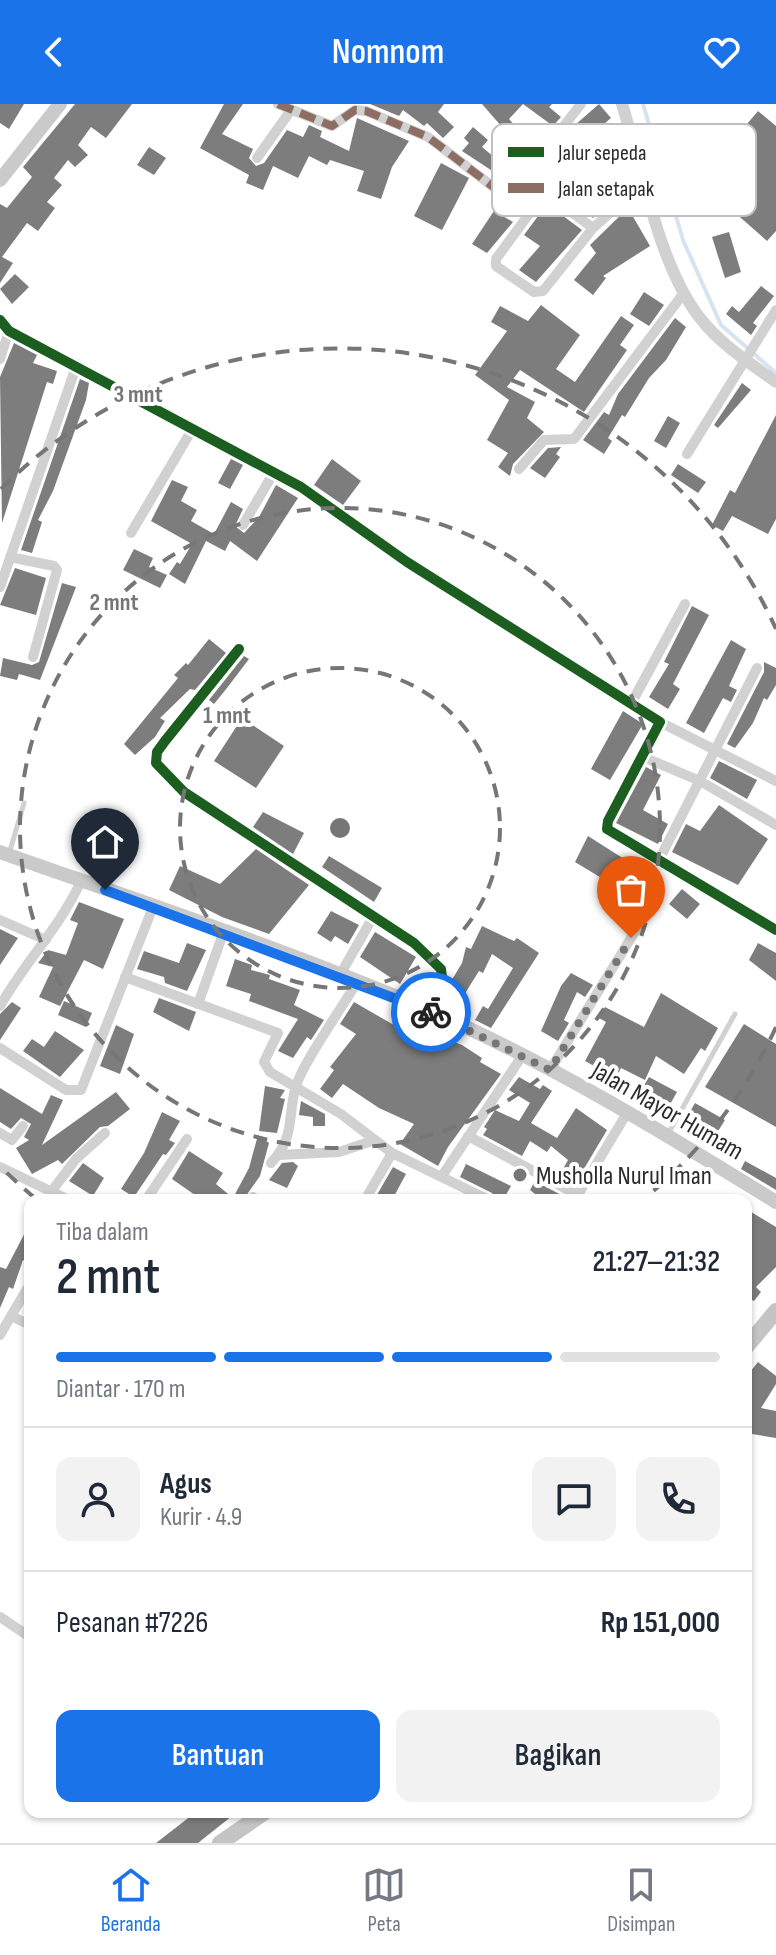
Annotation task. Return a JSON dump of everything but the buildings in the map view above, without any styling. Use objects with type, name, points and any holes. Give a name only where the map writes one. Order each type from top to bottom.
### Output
[{"type":"main road","points":[[0,180],[60,104]]},
{"type":"main road","name":"Jalan Mayor Humam","points":[[4,854],[224,931],[426,1009],[550,1070],[667,1135],[776,1202]]},
{"type":"main road","points":[[752,1340],[776,1311]]},
{"type":"main road","points":[[220,1843],[253,1818]]},
{"type":"street","points":[[278,104],[332,126],[355,110],[366,111],[428,137],[492,186]]},
{"type":"street","points":[[565,124],[581,104]]},
{"type":"street","points":[[622,104],[628,124]]},
{"type":"street","points":[[257,158],[291,110]]},
{"type":"street","points":[[528,216],[496,259],[496,266],[534,292],[543,291],[593,228],[607,216]]},
{"type":"street","points":[[577,216],[593,228]]},
{"type":"street","points":[[656,216],[670,264],[683,294],[702,321],[776,382]]},
{"type":"street","points":[[519,469],[544,440],[574,439],[683,294]]},
{"type":"street","points":[[687,454],[776,310]]},
{"type":"street","points":[[0,320],[9,331],[77,364],[274,472],[407,562],[660,722],[776,781]]},
{"type":"street","points":[[0,359],[9,331]]},
{"type":"street","points":[[0,587],[77,364]]},
{"type":"street","points":[[131,533],[193,428]]},
{"type":"street","points":[[243,525],[274,472]]},
{"type":"street","points":[[10,557],[57,570],[33,657]]},
{"type":"street","points":[[631,704],[685,604]]},
{"type":"street","points":[[239,649],[165,741],[157,752],[156,763],[184,792],[414,943],[441,969],[442,977],[426,1009]]},
{"type":"street","points":[[660,858],[757,668]]},
{"type":"street","points":[[660,722],[606,826],[776,930]]},
{"type":"street","points":[[641,756],[700,781],[776,825]]},
{"type":"street","points":[[0,1006],[16,978],[66,915],[81,881]]},
{"type":"street","points":[[0,1048],[66,1090],[78,1091],[96,1057],[153,907]]},
{"type":"street","points":[[550,1070],[647,912]]},
{"type":"street","points":[[340,975],[373,917]]},
{"type":"street","points":[[0,920],[46,940]]},
{"type":"street","points":[[198,1004],[224,931]]},
{"type":"street","points":[[125,977],[278,1033],[264,1065],[270,1072],[296,1086],[392,1153],[477,1194]]},
{"type":"street","points":[[357,982],[296,1086],[293,1121],[275,1159],[339,1152],[375,1140]]},
{"type":"street","points":[[442,1176],[522,1056]]},
{"type":"street","points":[[578,1194],[627,1113]]},
{"type":"street","points":[[0,1133],[12,1140],[23,1126]]},
{"type":"street","points":[[51,1192],[76,1159],[105,1133]]},
{"type":"street","points":[[468,1136],[571,1194]]},
{"type":"street","points":[[150,1194],[187,1139]]},
{"type":"street","points":[[368,1194],[392,1153]]},
{"type":"street","points":[[0,1167],[56,1194]]},
{"type":"street","points":[[0,1335],[24,1294]]},
{"type":"street","points":[[11,1316],[24,1322]]},
{"type":"street","points":[[0,1617],[24,1633]]},
{"type":"lane","points":[[4,854],[24,803]]},
{"type":"lane","points":[[667,1135],[735,1014]]},
{"type":"waterway","points":[[643,104],[649,124]]},
{"type":"waterway","points":[[676,216],[683,240],[721,325],[776,373]]},
{"type":"marked path","points":[[278,104],[332,126],[355,110],[366,111],[428,137],[492,186]]},
{"type":"cycle path","points":[[0,320],[9,331],[301,487],[407,562],[660,722],[608,821],[607,829],[776,930]]},
{"type":"cycle path","points":[[239,649],[165,741],[157,752],[156,763],[184,792],[414,943],[441,969],[442,977],[426,1009]]},
{"type":"way so far","points":[[431,1012],[550,1070],[631,938]]},
{"type":"place","name":"Musholla Nurul Iman","points":[[520,1175]]},
{"type":"route","points":[[105,890],[224,931],[431,1012]]}]
